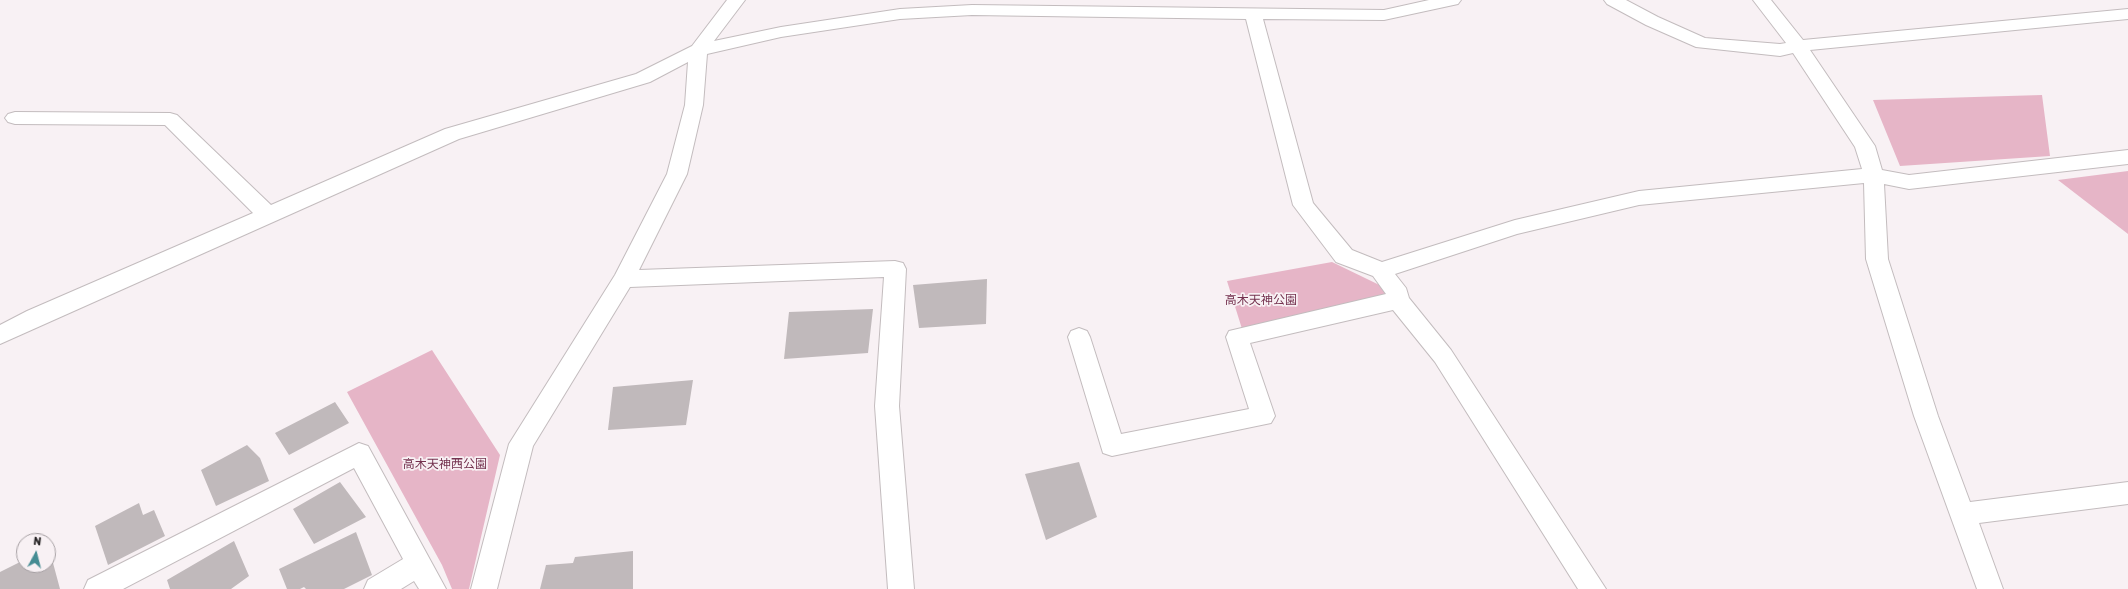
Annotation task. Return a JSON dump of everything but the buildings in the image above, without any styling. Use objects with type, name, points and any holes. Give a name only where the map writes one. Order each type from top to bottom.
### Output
[{"type":"street","points":[[484,589],[521,444],[624,279],[678,174],[694,105],[698,50],[736,0]]},
{"type":"street","points":[[0,335],[35,317],[452,134],[643,78],[698,50],[781,32],[900,14],[972,10],[1170,6],[1253,13],[1384,15],[1452,0]]},
{"type":"street","points":[[1613,0],[1652,21],[1702,43],[1780,50],[1798,46],[2128,14]]},
{"type":"street","points":[[1762,0],[1798,46],[1865,146],[1874,176],[1877,259],[1926,416],[1990,589]]},
{"type":"street","points":[[1253,13],[1303,205],[1344,256],[1381,270],[1398,294],[1398,300],[1443,356],[1593,589]]},
{"type":"street","points":[[15,118],[170,120],[267,214]]},
{"type":"street","points":[[1381,270],[1515,227],[1639,198],[1874,176],[1909,182],[2128,157]]},
{"type":"street","points":[[624,279],[895,269],[887,406],[901,589]]},
{"type":"street","points":[[1079,338],[1112,446],[1263,416],[1237,337],[1398,300]]},
{"type":"street","points":[[97,589],[359,453],[433,589]]},
{"type":"street","points":[[1962,514],[2128,493]]},
{"type":"street","points":[[377,589],[419,564]]},
{"type":"green space","points":[[2042,95],[2050,156],[1900,166],[1873,100]]},
{"type":"green space","points":[[2128,171],[2128,234],[2058,180]]},
{"type":"green space","name":"高木天神公園","points":[[1332,262],[1398,294],[1243,332],[1227,281]]},
{"type":"green space","name":"高木天神西公園","points":[[432,350],[500,455],[469,589],[452,589],[442,565],[347,392]]}]
